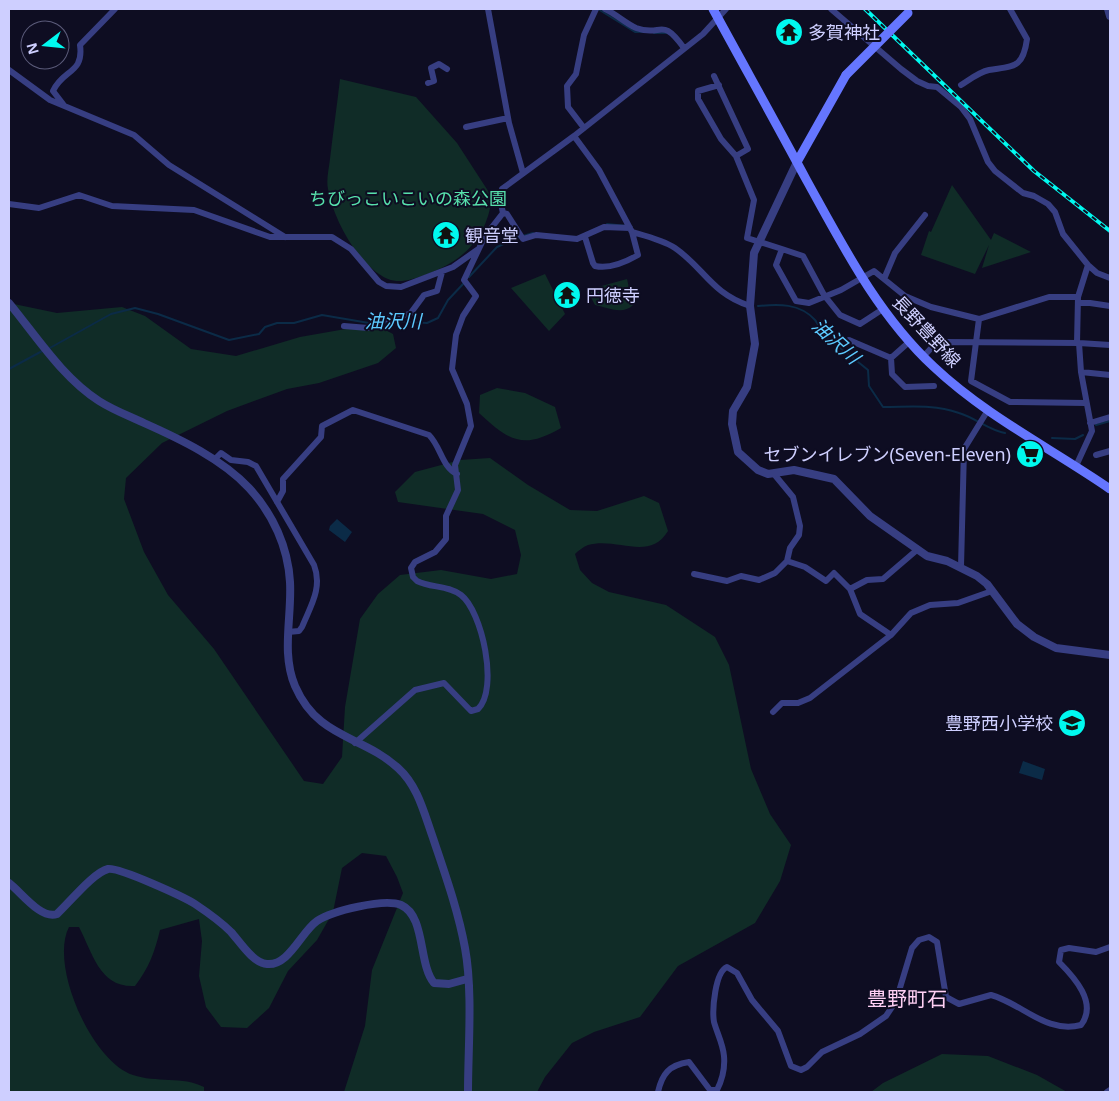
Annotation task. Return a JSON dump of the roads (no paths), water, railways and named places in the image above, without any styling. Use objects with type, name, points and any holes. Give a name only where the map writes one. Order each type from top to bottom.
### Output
[{"type":"main road","name":"長野豊野線","points":[[713,9],[863,278],[883,309],[910,342],[923,357],[986,413],[1076,466],[1110,490]]},
{"type":"main road","points":[[797,162],[846,75],[911,11]]},
{"type":"street","points":[[63,105],[53,91],[58,80],[76,68],[80,62],[80,45],[115,9]]},
{"type":"street","points":[[488,9],[508,118],[523,173]]},
{"type":"street","points":[[584,128],[568,107],[567,86],[576,74],[584,35],[596,9]]},
{"type":"street","points":[[605,9],[636,28],[667,29],[672,32],[684,48]]},
{"type":"street","points":[[355,742],[415,690],[444,683],[471,711],[478,709],[486,698],[488,671],[484,646],[473,610],[459,593],[419,582],[412,572],[413,564],[432,554],[446,539],[446,516],[458,490],[455,465],[458,453],[471,426],[467,404],[452,369],[456,335],[464,316],[476,296],[466,281],[477,249],[502,212],[500,199],[502,189],[574,136],[684,48],[718,19],[726,9]]},
{"type":"street","points":[[831,9],[901,69],[917,81],[928,86],[937,87],[961,107],[970,119],[988,162],[995,171],[1023,193],[1034,196],[1052,208],[1063,234],[1088,265],[1097,273],[1110,278]]},
{"type":"street","points":[[960,85],[989,70],[1004,70],[1016,65],[1023,56],[1028,39],[1010,9]]},
{"type":"street","points":[[1108,9],[1110,16]]},
{"type":"street","points":[[428,84],[434,81],[431,68],[439,64],[447,69]]},
{"type":"street","points":[[9,70],[50,100],[134,135],[169,165],[285,237]]},
{"type":"street","points":[[714,76],[748,149],[736,156]]},
{"type":"street","points":[[719,86],[698,91],[698,98],[721,139],[736,156],[754,200],[747,238],[803,256],[824,296],[840,315],[860,324],[883,309]]},
{"type":"street","points":[[466,127],[508,118]]},
{"type":"street","points":[[574,136],[599,170],[630,229],[638,255],[624,262],[600,268],[593,263],[585,237]]},
{"type":"street","points":[[797,162],[758,242],[751,273],[750,306],[755,344],[747,387],[735,406],[732,424],[738,452],[758,470],[774,474],[794,470],[834,478],[870,516],[927,556],[961,567],[977,576],[992,591],[1017,624],[1034,638],[1056,648],[1110,655]]},
{"type":"street","points":[[9,204],[39,208],[79,195],[112,206],[155,210],[194,210],[270,237],[332,237],[351,249],[374,277],[386,286],[401,287],[442,272],[454,267],[477,249]]},
{"type":"street","points":[[502,212],[507,214],[521,237],[536,235],[577,239],[604,227],[630,229],[674,248],[716,288],[738,302],[750,306]]},
{"type":"street","points":[[884,279],[896,254],[925,215]]},
{"type":"street","points":[[782,250],[776,265],[796,300],[809,303],[874,271],[905,296],[931,307],[978,319],[1049,297],[1110,306]]},
{"type":"street","points":[[1076,466],[1092,431],[1081,372],[1078,343],[1078,300],[1088,265]]},
{"type":"street","points":[[344,326],[370,325],[410,314],[424,295],[437,291],[442,272]]},
{"type":"street","points":[[9,303],[51,356],[77,385],[101,402],[163,432],[214,460],[247,486],[275,523],[285,549],[290,582],[288,661],[295,685],[302,698],[330,729],[398,768],[416,791],[450,889],[465,950],[468,1092]]},
{"type":"street","points":[[978,319],[971,381],[1010,402],[1086,403]]},
{"type":"street","points":[[849,340],[891,358]]},
{"type":"street","points":[[891,358],[910,342]]},
{"type":"street","points":[[923,357],[934,345],[945,342],[1110,345]]},
{"type":"street","points":[[891,358],[892,374],[905,387],[934,386]]},
{"type":"street","points":[[1081,372],[1110,375]]},
{"type":"street","points":[[277,502],[283,491],[283,479],[321,437],[322,426],[353,410],[429,435],[435,441],[446,465],[457,474]]},
{"type":"street","points":[[961,567],[962,462],[964,449],[986,413]]},
{"type":"street","points":[[1090,423],[1110,417]]},
{"type":"street","points":[[1096,455],[1110,452]]},
{"type":"street","points":[[214,460],[221,453],[231,460],[248,462],[256,466],[318,575],[317,592],[302,628],[299,631],[288,632]]},
{"type":"street","points":[[694,574],[728,581],[741,576],[759,580],[775,573],[787,561],[790,548],[799,535],[800,526],[793,497],[774,474]]},
{"type":"street","points":[[850,589],[867,580],[883,579],[918,549]]},
{"type":"street","points":[[787,561],[804,567],[826,581],[834,573],[850,589],[860,614],[891,635]]},
{"type":"street","points":[[773,712],[782,703],[798,703],[810,698],[891,635],[911,613],[930,605],[958,603],[992,591]]},
{"type":"street","points":[[9,883],[43,913],[52,915],[102,872],[113,869],[148,882],[194,904],[228,929],[260,963],[268,964],[281,960],[318,920],[370,905],[397,903],[407,908],[413,917],[427,970],[434,983],[449,984],[467,979]]},
{"type":"street","points":[[658,1092],[660,1082],[668,1069],[688,1062],[710,1090],[717,1090],[724,1070],[724,1056],[714,1019],[714,1011],[718,975],[721,969],[727,967],[737,972],[752,1000],[778,1031],[791,1066],[801,1070],[807,1067],[822,1052],[866,1030],[892,1009],[907,969],[912,948],[919,940],[929,937],[937,942],[946,997],[959,1004],[991,995],[1051,1026],[1066,1028],[1081,1025],[1085,1020],[1086,1008],[1085,998],[1075,978],[1059,962],[1061,950],[1068,948],[1096,952],[1110,946]]},
{"type":"water","points":[[337,519],[352,532],[345,542],[329,530],[330,526]]},
{"type":"water","points":[[1023,761],[1045,769],[1042,780],[1019,773]]},
{"type":"waterway","points":[[598,9],[635,32],[642,32]]},
{"type":"waterway","points":[[654,33],[667,33]]},
{"type":"waterway","name":"油沢川","points":[[607,224],[627,226]]},
{"type":"waterway","name":"油沢川","points":[[523,236],[533,233]]},
{"type":"waterway","name":"油沢川","points":[[469,277],[497,247],[519,237]]},
{"type":"waterway","name":"油沢川","points":[[379,324],[394,321],[427,323],[438,318],[448,300],[464,283]]},
{"type":"waterway","name":"油沢川","points":[[758,306],[788,306],[803,310],[809,314],[826,337],[868,370],[869,386],[883,407],[940,408],[965,415],[1005,433]]},
{"type":"waterway","name":"油沢川","points":[[48,349],[111,314],[135,308],[158,314],[229,340],[259,334],[265,327],[277,323],[294,323],[322,315],[369,323]]},
{"type":"waterway","name":"油沢川","points":[[9,369],[44,350]]},
{"type":"waterway","name":"油沢川","points":[[1096,425],[1110,421]]},
{"type":"waterway","name":"油沢川","points":[[1052,438],[1075,439],[1083,435]]},
{"type":"railway","points":[[865,9],[1034,171],[1110,231]]},
{"type":"place","name":"多賀神社","points":[[789,32]]},
{"type":"place","name":"観音堂","points":[[446,235]]},
{"type":"place","name":"円徳寺","points":[[567,295]]},
{"type":"place","name":"セブンイレブン(Seven-Eleven)","points":[[1030,454]]},
{"type":"place","name":"豊野西小学校","points":[[1072,723]]},
{"type":"district","name":"豊野町石","points":[[907,998]]},
{"type":"park label","name":"ちびっこいこいの森公園","points":[[408,198]]}]
